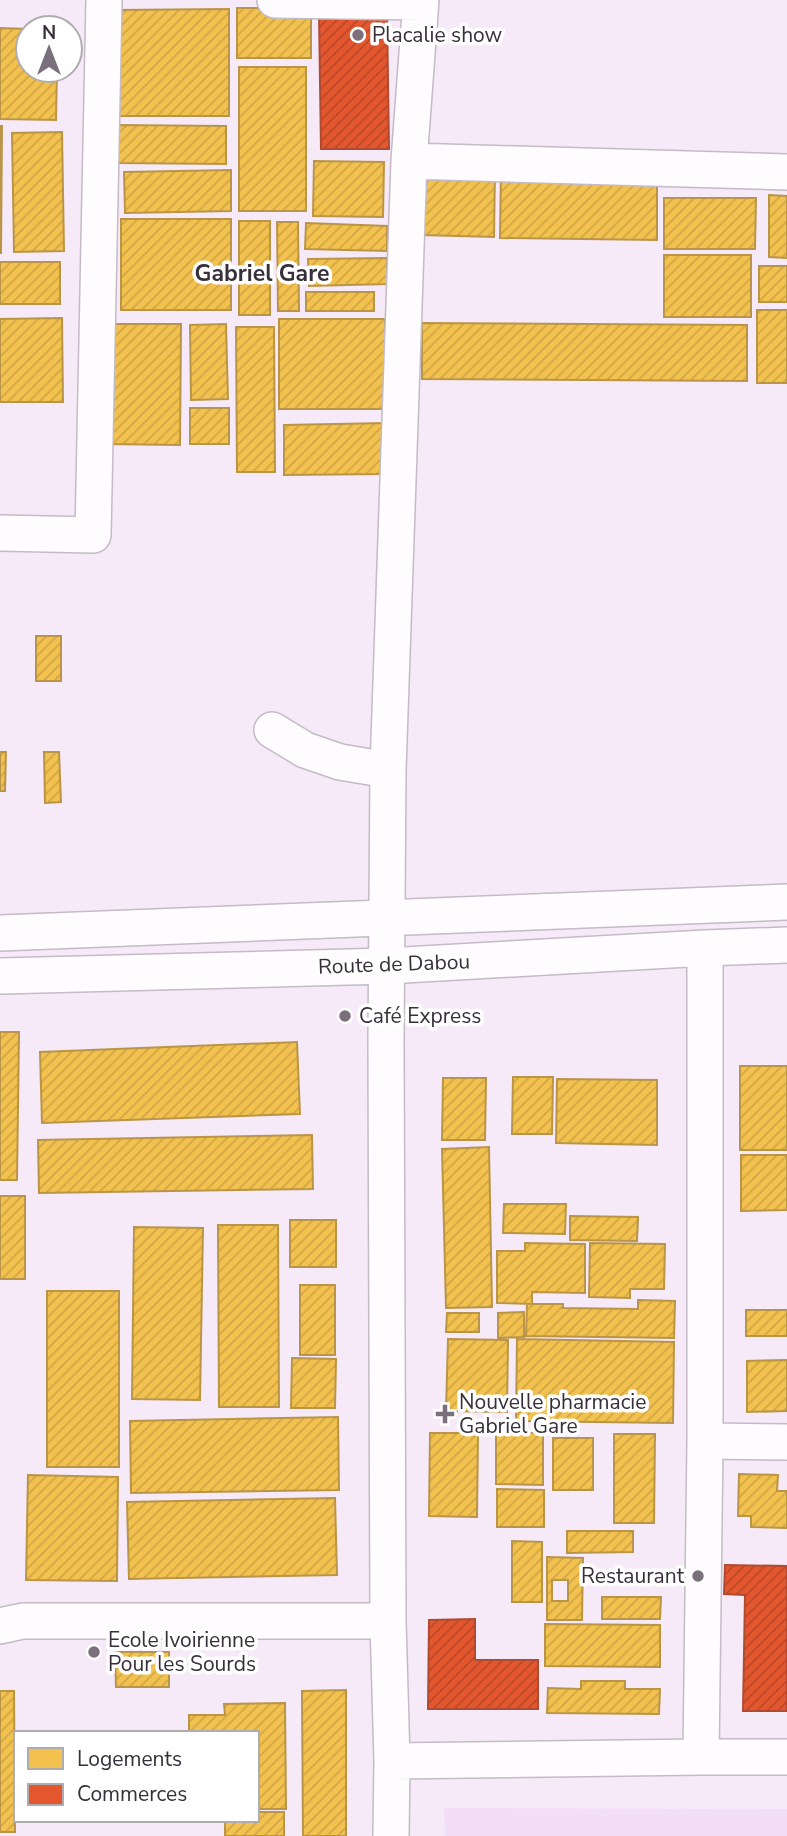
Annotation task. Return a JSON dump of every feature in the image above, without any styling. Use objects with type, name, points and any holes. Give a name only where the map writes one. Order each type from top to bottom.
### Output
[{"type":"street","points":[[0,533],[93,535],[104,0]]},
{"type":"street","points":[[275,0],[420,1],[409,161],[388,770],[386,1069],[391,1836]]},
{"type":"street","points":[[409,161],[787,172]]},
{"type":"street","points":[[272,730],[305,750],[340,762],[388,770]]},
{"type":"street","points":[[0,933],[787,902]]},
{"type":"street","name":"Route de Dabou","points":[[0,976],[387,966],[787,945]]},
{"type":"street","points":[[701,1756],[705,1441],[705,948]]},
{"type":"street","points":[[705,1441],[787,1442]]},
{"type":"street","points":[[0,1626],[36,1621],[388,1621]]},
{"type":"street","points":[[392,1761],[787,1757]]},
{"type":"shaded area","points":[[444,1808],[787,1809],[787,1836],[445,1836]]},
{"type":"building: Logements","points":[[237,8],[311,8],[311,58],[237,58]]},
{"type":"building: Logements","points":[[229,9],[229,116],[116,116],[115,10]]},
{"type":"building: Logements","points":[[0,28],[14,28],[14,84],[57,84],[56,120],[0,119]]},
{"type":"building: Logements","points":[[239,67],[306,67],[306,211],[239,211]]},
{"type":"building: Logements","points":[[116,125],[226,126],[226,164],[116,163]]},
{"type":"building: Logements","points":[[2,126],[1,253],[0,253]]},
{"type":"building: Logements","points":[[62,132],[64,251],[14,252],[12,133]]},
{"type":"building: Logements","points":[[314,161],[384,162],[383,217],[313,216]]},
{"type":"building: Logements","points":[[421,168],[495,168],[494,237],[421,235]]},
{"type":"building: Logements","points":[[231,170],[231,211],[125,213],[124,172]]},
{"type":"building: Logements","points":[[501,170],[657,172],[657,240],[500,238]]},
{"type":"building: Logements","points":[[769,195],[787,196],[787,258],[769,257]]},
{"type":"building: Logements","points":[[664,198],[756,198],[755,249],[664,249]]},
{"type":"building: Logements","points":[[121,219],[231,219],[231,310],[121,310]]},
{"type":"building: Logements","points":[[239,221],[270,221],[270,315],[239,315]]},
{"type":"building: Logements","points":[[277,222],[298,222],[299,311],[278,311]]},
{"type":"building: Logements","points":[[306,223],[387,226],[387,251],[305,249]]},
{"type":"building: Logements","points":[[664,255],[751,255],[751,317],[664,317]]},
{"type":"building: Logements","points":[[387,258],[387,284],[309,286],[308,259]]},
{"type":"building: Logements","points":[[0,262],[60,262],[60,304],[0,304]]},
{"type":"building: Logements","points":[[759,266],[787,266],[787,302],[759,302]]},
{"type":"building: Logements","points":[[306,292],[374,292],[374,311],[306,311]]},
{"type":"building: Logements","points":[[757,310],[787,310],[787,383],[757,383]]},
{"type":"building: Logements","points":[[62,318],[63,402],[0,402],[0,319]]},
{"type":"building: Logements","points":[[279,319],[385,319],[385,409],[279,409]]},
{"type":"building: Logements","points":[[422,323],[747,325],[747,381],[422,379]]},
{"type":"building: Logements","points":[[106,324],[181,324],[180,445],[106,444]]},
{"type":"building: Logements","points":[[226,324],[228,399],[191,400],[190,325]]},
{"type":"building: Logements","points":[[236,327],[274,327],[275,472],[237,472]]},
{"type":"building: Logements","points":[[190,408],[229,408],[229,444],[190,444]]},
{"type":"building: Logements","points":[[386,423],[386,474],[284,475],[284,425]]},
{"type":"building: Logements","points":[[36,636],[61,636],[61,681],[36,681]]},
{"type":"building: Logements","points":[[0,752],[6,752],[5,791],[0,791]]},
{"type":"building: Logements","points":[[44,752],[59,752],[61,802],[45,803]]},
{"type":"building: Logements","points":[[0,1032],[19,1032],[17,1180],[0,1180]]},
{"type":"building: Logements","points":[[297,1042],[300,1114],[42,1123],[40,1052]]},
{"type":"building: Logements","points":[[740,1066],[787,1066],[787,1150],[740,1150]]},
{"type":"building: Logements","points":[[513,1077],[553,1077],[552,1134],[512,1134]]},
{"type":"building: Logements","points":[[443,1078],[486,1078],[485,1140],[442,1140]]},
{"type":"building: Logements","points":[[557,1079],[657,1080],[657,1145],[556,1143]]},
{"type":"building: Logements","points":[[312,1135],[313,1189],[39,1193],[38,1140]]},
{"type":"building: Logements","points":[[489,1147],[492,1307],[446,1308],[442,1149]]},
{"type":"building: Logements","points":[[741,1155],[787,1155],[787,1210],[741,1211]]},
{"type":"building: Logements","points":[[0,1196],[25,1196],[25,1279],[0,1279]]},
{"type":"building: Logements","points":[[504,1204],[566,1204],[565,1234],[503,1233]]},
{"type":"building: Logements","points":[[570,1216],[638,1217],[637,1241],[570,1240]]},
{"type":"building: Logements","points":[[290,1220],[336,1220],[336,1267],[290,1267]]},
{"type":"building: Logements","points":[[218,1225],[278,1225],[279,1407],[219,1407]]},
{"type":"building: Logements","points":[[134,1227],[203,1228],[200,1400],[132,1399]]},
{"type":"building: Logements","points":[[525,1243],[585,1244],[585,1293],[532,1292],[532,1304],[497,1303],[497,1251],[525,1251]]},
{"type":"building: Logements","points":[[590,1243],[665,1244],[664,1289],[630,1289],[630,1298],[589,1297]]},
{"type":"building: Logements","points":[[300,1285],[335,1285],[335,1355],[300,1355]]},
{"type":"building: Logements","points":[[47,1291],[119,1291],[119,1467],[47,1467]]},
{"type":"building: Logements","points":[[638,1300],[675,1301],[674,1338],[526,1336],[527,1304],[563,1304],[563,1308],[638,1309]]},
{"type":"building: Logements","points":[[746,1310],[787,1310],[787,1336],[746,1336]]},
{"type":"building: Logements","points":[[524,1312],[524,1337],[498,1338],[498,1313]]},
{"type":"building: Logements","points":[[447,1313],[479,1313],[479,1332],[446,1332]]},
{"type":"building: Logements","points":[[448,1339],[508,1340],[507,1412],[446,1411]]},
{"type":"building: Logements","points":[[517,1339],[674,1342],[673,1423],[516,1421]]},
{"type":"building: Logements","points":[[292,1358],[336,1359],[335,1408],[291,1408]]},
{"type":"building: Logements","points":[[787,1360],[787,1411],[747,1412],[747,1361]]},
{"type":"building: Logements","points":[[338,1417],[339,1490],[131,1493],[130,1421]]},
{"type":"building: Logements","points":[[430,1433],[478,1433],[477,1517],[429,1516]]},
{"type":"building: Logements","points":[[496,1433],[543,1433],[543,1485],[496,1484]]},
{"type":"building: Logements","points":[[614,1434],[655,1434],[654,1523],[614,1523]]},
{"type":"building: Logements","points":[[553,1438],[593,1438],[593,1490],[553,1490]]},
{"type":"building: Logements","points":[[739,1474],[778,1475],[777,1491],[787,1491],[787,1528],[751,1527],[751,1516],[738,1516]]},
{"type":"building: Logements","points":[[28,1475],[118,1477],[117,1581],[26,1580]]},
{"type":"building: Logements","points":[[497,1489],[544,1490],[544,1527],[497,1527]]},
{"type":"building: Logements","points":[[335,1498],[337,1575],[129,1579],[127,1502]]},
{"type":"building: Logements","points":[[567,1531],[633,1531],[633,1552],[567,1553]]},
{"type":"building: Logements","points":[[512,1541],[542,1542],[542,1602],[512,1602]]},
{"type":"building: Logements","points":[[547,1557],[583,1558],[582,1620],[547,1620]],"holes":[[[552,1580],[568,1580],[568,1601],[552,1601]]]},
{"type":"building: Logements","points":[[602,1597],[661,1597],[660,1619],[602,1619]]},
{"type":"building: Logements","points":[[545,1624],[660,1625],[660,1667],[545,1666]]},
{"type":"building: Logements","points":[[115,1652],[169,1652],[169,1687],[116,1687]]},
{"type":"building: Logements","points":[[581,1681],[625,1681],[625,1689],[660,1689],[659,1714],[547,1713],[548,1688],[581,1689]]},
{"type":"building: Logements","points":[[346,1690],[346,1836],[303,1836],[302,1691]]},
{"type":"building: Logements","points":[[0,1691],[14,1691],[15,1832],[0,1832]]},
{"type":"building: Logements","points":[[285,1703],[286,1809],[259,1809],[259,1731],[189,1731],[189,1715],[225,1715],[224,1704]]},
{"type":"building: Logements","points":[[259,1812],[284,1812],[284,1836],[225,1836],[225,1822],[259,1822]]},
{"type":"building: Commerces","points":[[319,12],[387,12],[389,149],[321,149]]},
{"type":"building: Commerces","points":[[725,1565],[787,1566],[787,1711],[743,1711],[745,1595],[724,1594]]},
{"type":"building: Commerces","points":[[475,1619],[475,1660],[538,1660],[538,1709],[428,1709],[429,1620]]},
{"type":"place","name":"Placalie show","points":[[358,35]]},
{"type":"place","name":"Café Express","points":[[345,1016]]},
{"type":"place","name":"Nouvelle pharmacie Gabriel Gare","points":[[445,1414]]},
{"type":"place","name":"Restaurant","points":[[698,1576]]},
{"type":"place","name":"Ecole Ivoirienne Pour les Sourds","points":[[94,1652]]},
{"type":"district","name":"Gabriel Gare","points":[[262,273]]}]
